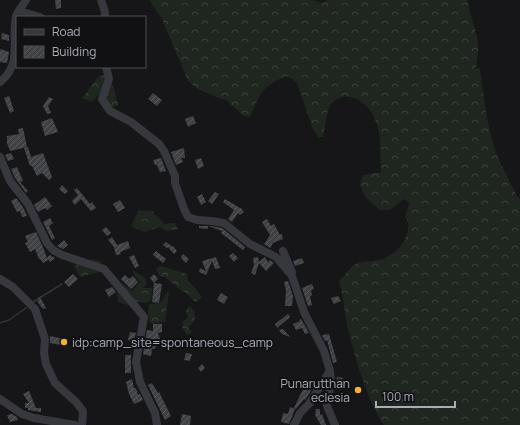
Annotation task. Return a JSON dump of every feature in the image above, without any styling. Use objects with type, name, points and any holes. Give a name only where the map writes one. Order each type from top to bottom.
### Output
[{"type":"street","points":[[17,16],[26,0]]},
{"type":"street","points":[[101,0],[105,16]]},
{"type":"street","points":[[19,11],[36,16]]},
{"type":"street","points":[[0,82],[10,71],[14,62],[16,31]]},
{"type":"street","points":[[106,68],[109,79],[102,99],[110,111],[131,122],[159,144],[164,151],[175,176],[184,209],[188,217],[197,220],[224,223],[250,244],[276,257],[292,276]]},
{"type":"street","points":[[0,157],[10,181],[26,202],[47,243],[53,250],[62,255],[104,269],[144,317],[136,362],[140,382],[155,413],[157,425]]},
{"type":"street","points":[[283,251],[292,271],[292,276],[304,312],[324,351],[330,371],[331,380],[327,406],[335,425]]},
{"type":"street","points":[[0,279],[13,287],[35,309],[45,339],[44,353],[46,364],[55,383],[76,402],[83,411],[82,425]]},
{"type":"street","points":[[294,425],[300,412],[309,404],[330,371]]},
{"type":"street","points":[[0,399],[22,414],[34,418],[75,425]]},
{"type":"green space","points":[[149,0],[312,0],[322,3],[328,0],[467,0],[478,41],[476,69],[480,68],[486,115],[492,138],[499,160],[517,196],[520,199],[520,425],[384,425],[371,402],[356,360],[346,320],[339,281],[350,268],[357,263],[379,260],[391,255],[402,245],[408,232],[407,219],[405,218],[409,203],[404,199],[390,210],[380,210],[366,198],[360,185],[363,175],[381,172],[379,132],[378,126],[372,114],[364,104],[354,98],[339,98],[331,104],[329,108],[323,137],[318,137],[313,129],[297,83],[286,76],[267,87],[260,96],[250,117],[244,116],[226,100],[196,88],[188,81],[162,19]]},
{"type":"green space","points":[[105,75],[114,88],[118,105],[111,108],[105,102],[103,90],[92,102],[82,98],[99,76]]},
{"type":"green space","points":[[139,210],[152,211],[164,224],[175,223],[178,229],[167,231],[160,227],[144,232],[131,226]]},
{"type":"green space","points":[[93,259],[101,262],[100,272],[80,277],[74,266]]},
{"type":"green space","points":[[160,266],[187,274],[188,281],[202,298],[195,302],[165,277],[159,276],[156,269]]},
{"type":"green space","points":[[133,270],[145,278],[147,284],[143,288],[152,288],[151,300],[147,303],[138,302],[128,305],[118,302],[117,292],[121,283],[132,291],[140,282],[134,275]]},
{"type":"green space","points":[[169,291],[165,322],[150,323],[148,315],[149,304],[160,303]]},
{"type":"green space","points":[[189,306],[194,311],[195,320],[188,328],[193,332],[187,335],[182,327],[183,321],[188,318],[186,312]]},
{"type":"building","points":[[55,0],[61,0],[61,8],[56,9]]},
{"type":"building","points":[[2,33],[9,35],[9,41],[1,39]]},
{"type":"building","points":[[0,49],[9,52],[7,63],[0,62]]},
{"type":"building","points":[[153,93],[162,100],[157,106],[148,99]]},
{"type":"building","points":[[9,96],[14,111],[10,113],[4,98]]},
{"type":"building","points":[[49,97],[53,99],[48,106],[51,113],[47,114],[43,106]]},
{"type":"building","points":[[193,116],[196,123],[188,127],[185,119]]},
{"type":"building","points":[[52,118],[58,132],[45,136],[41,122]]},
{"type":"building","points":[[23,128],[27,147],[10,151],[7,143],[7,136],[19,134],[18,129]]},
{"type":"building","points":[[28,147],[31,157],[43,153],[52,177],[49,180],[42,173],[37,176],[32,166],[30,166],[24,148]]},
{"type":"building","points":[[184,148],[185,158],[181,158],[183,162],[176,165],[171,152]]},
{"type":"building","points":[[11,153],[14,159],[8,161],[5,155]]},
{"type":"building","points":[[161,158],[166,171],[160,172],[153,160]]},
{"type":"building","points":[[201,158],[204,166],[198,169],[195,160]]},
{"type":"building","points":[[17,167],[23,181],[20,182],[28,191],[26,193],[15,178],[11,169]]},
{"type":"building","points":[[62,185],[68,191],[65,194],[59,189]]},
{"type":"building","points":[[77,188],[90,204],[92,202],[96,208],[91,211],[81,199],[75,205],[72,201],[78,195],[74,190]]},
{"type":"building","points":[[215,192],[219,194],[212,204],[208,201]]},
{"type":"building","points":[[202,194],[206,202],[201,205],[197,197]]},
{"type":"building","points":[[45,197],[52,206],[47,210],[45,208],[38,212],[34,205]]},
{"type":"building","points":[[16,198],[23,207],[27,216],[22,217],[20,211],[17,212],[11,201]]},
{"type":"building","points":[[225,199],[241,208],[244,212],[240,215],[238,213],[232,222],[228,219],[234,210],[223,202]]},
{"type":"building","points":[[120,200],[125,208],[118,212],[113,204]]},
{"type":"building","points":[[50,218],[53,223],[49,226],[55,238],[52,240],[43,222]]},
{"type":"building","points":[[267,219],[271,226],[274,224],[280,235],[282,234],[283,239],[273,243],[270,248],[264,244],[270,235],[262,222]]},
{"type":"building","points":[[199,226],[208,226],[208,229],[199,228]]},
{"type":"building","points":[[208,226],[222,228],[245,247],[243,250],[221,233],[222,231]]},
{"type":"building","points":[[106,227],[111,233],[107,236],[102,230]]},
{"type":"building","points":[[36,232],[48,260],[43,263],[39,259],[35,249],[30,252],[25,243],[28,242],[25,236]]},
{"type":"building","points":[[112,237],[117,245],[128,241],[130,248],[120,252],[121,254],[116,255],[114,247],[108,240]]},
{"type":"building","points":[[64,240],[68,245],[63,249],[57,246]]},
{"type":"building","points":[[166,242],[173,246],[177,251],[174,254],[168,247],[167,248],[163,245]]},
{"type":"building","points":[[156,251],[166,259],[163,263],[153,255]]},
{"type":"building","points":[[233,253],[238,258],[234,262],[229,256]]},
{"type":"building","points":[[183,254],[189,259],[186,263],[181,258]]},
{"type":"building","points":[[50,255],[55,258],[50,262],[47,258]]},
{"type":"building","points":[[134,255],[139,266],[135,268],[129,257]]},
{"type":"building","points":[[216,257],[220,268],[215,269],[212,261],[206,275],[199,272],[200,268],[206,271],[202,261]]},
{"type":"building","points":[[258,257],[259,262],[265,257],[268,262],[270,260],[274,263],[266,271],[259,263],[255,275],[251,273],[254,265],[253,258]]},
{"type":"building","points":[[302,258],[304,263],[295,266],[293,261]]},
{"type":"building","points":[[73,274],[78,279],[69,287],[64,282]]},
{"type":"building","points":[[154,274],[158,279],[154,283],[150,278]]},
{"type":"building","points":[[125,275],[129,279],[133,276],[138,282],[131,289],[121,279]]},
{"type":"building","points":[[288,281],[293,296],[292,306],[285,306],[286,290],[284,282]]},
{"type":"building","points":[[154,283],[162,284],[159,303],[152,302]]},
{"type":"building","points":[[312,284],[314,289],[311,290],[312,295],[310,296],[312,305],[308,306],[302,288]]},
{"type":"building","points":[[112,287],[116,292],[109,297],[105,290]]},
{"type":"building","points":[[221,293],[228,297],[224,304],[217,300]]},
{"type":"building","points":[[338,296],[341,301],[334,304],[331,298]]},
{"type":"building","points":[[40,297],[46,308],[43,309],[37,301]]},
{"type":"building","points":[[288,314],[290,317],[277,328],[275,324]]},
{"type":"building","points":[[301,319],[309,333],[305,334],[302,328],[296,330],[293,324]]},
{"type":"building","points":[[153,322],[154,324],[162,324],[162,332],[158,333],[160,339],[157,341],[155,349],[152,349],[151,356],[143,354],[147,330],[153,331]]},
{"type":"building","points":[[283,329],[290,337],[282,334],[279,330]]},
{"type":"building","points":[[130,332],[136,333],[134,341],[128,340]]},
{"type":"building","points":[[329,334],[337,362],[333,363],[327,340],[325,341],[322,335]]},
{"type":"building","points":[[50,336],[68,340],[65,347],[50,343]]},
{"type":"building","points":[[186,353],[192,354],[190,361],[184,360]]},
{"type":"building","points":[[125,355],[131,355],[131,373],[125,373]]},
{"type":"building","points":[[202,364],[205,368],[201,372],[198,368]]},
{"type":"building","points":[[337,377],[343,378],[341,390],[335,390]]},
{"type":"building","points":[[132,379],[134,388],[136,388],[138,395],[140,394],[143,400],[134,404],[129,394],[126,382]]},
{"type":"building","points":[[152,383],[158,393],[159,392],[171,416],[165,420],[148,385]]},
{"type":"building","points":[[306,383],[314,386],[305,400],[304,399],[296,409],[294,408]]},
{"type":"building","points":[[29,391],[36,408],[41,408],[41,412],[28,410],[28,408],[25,408],[25,403],[29,403],[23,394]]},
{"type":"building","points":[[290,407],[295,409],[289,424],[281,422],[283,413],[288,414]]},
{"type":"building","points":[[316,409],[320,409],[320,415],[322,414],[326,425],[321,425],[315,415]]},
{"type":"building","points":[[12,414],[17,417],[18,420],[10,422],[7,415]]},
{"type":"building","points":[[182,414],[191,416],[190,425],[180,425]]},
{"type":"waterway","points":[[33,302],[62,284]]},
{"type":"waterway","points":[[0,323],[9,320],[26,308]]},
{"type":"place","name":"idp:camp_site=spontaneous_camp","points":[[64,342]]},
{"type":"place","name":"Punarutthan eclesia","points":[[358,390]]}]
